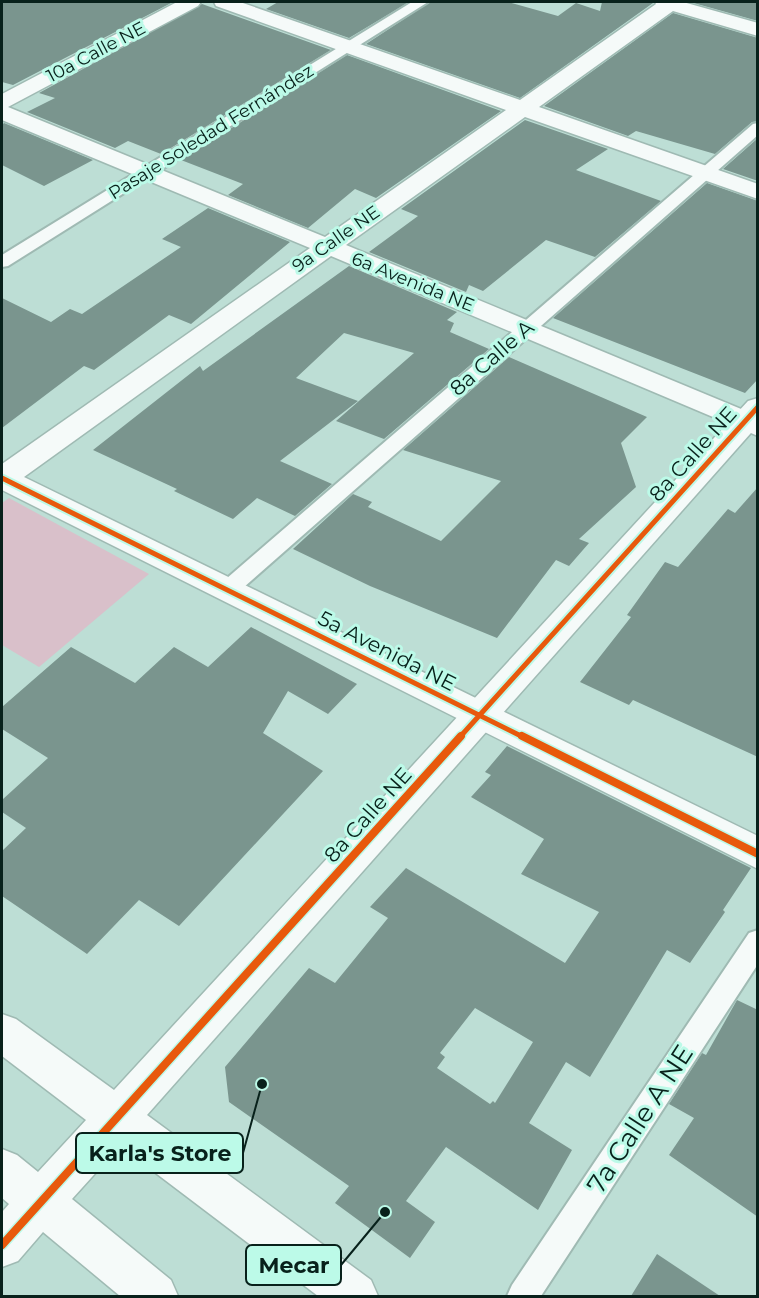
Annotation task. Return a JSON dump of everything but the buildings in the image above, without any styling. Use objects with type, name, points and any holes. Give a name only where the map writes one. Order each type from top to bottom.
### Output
[{"type":"street","name":"10a Calle NE","points":[[2,102],[191,2]]},
{"type":"street","points":[[223,2],[524,106],[758,192]]},
{"type":"street","points":[[668,2],[758,30]]},
{"type":"street","name":"9a Calle NE","points":[[2,478],[668,2]]},
{"type":"street","name":"6a Avenida NE","points":[[2,112],[325,247],[753,418]]},
{"type":"street","name":"8a Calle NE","points":[[2,1245],[753,418]]},
{"type":"street","name":"5a Avenida NE","points":[[2,478],[758,854]]},
{"type":"street","points":[[2,1032],[356,1296]]},
{"type":"street","points":[[2,1170],[155,1296]]},
{"type":"lane","name":"Pasaje Soledad Fernández","points":[[2,262],[421,2]]},
{"type":"lane","name":"8a Calle A","points":[[227,590],[758,127]]},
{"type":"lane","name":"7a Calle A NE","points":[[523,1296],[758,941]]},
{"type":"shaded area","points":[[9,498],[149,574],[39,667],[2,645],[2,503]]},
{"type":"cycle path","points":[[2,1245],[758,407]]},
{"type":"cycle path","points":[[2,478],[758,854]]},
{"type":"place","name":"Karla's Store","points":[[262,1084]]},
{"type":"place","name":"Mecar","points":[[385,1212]]}]
